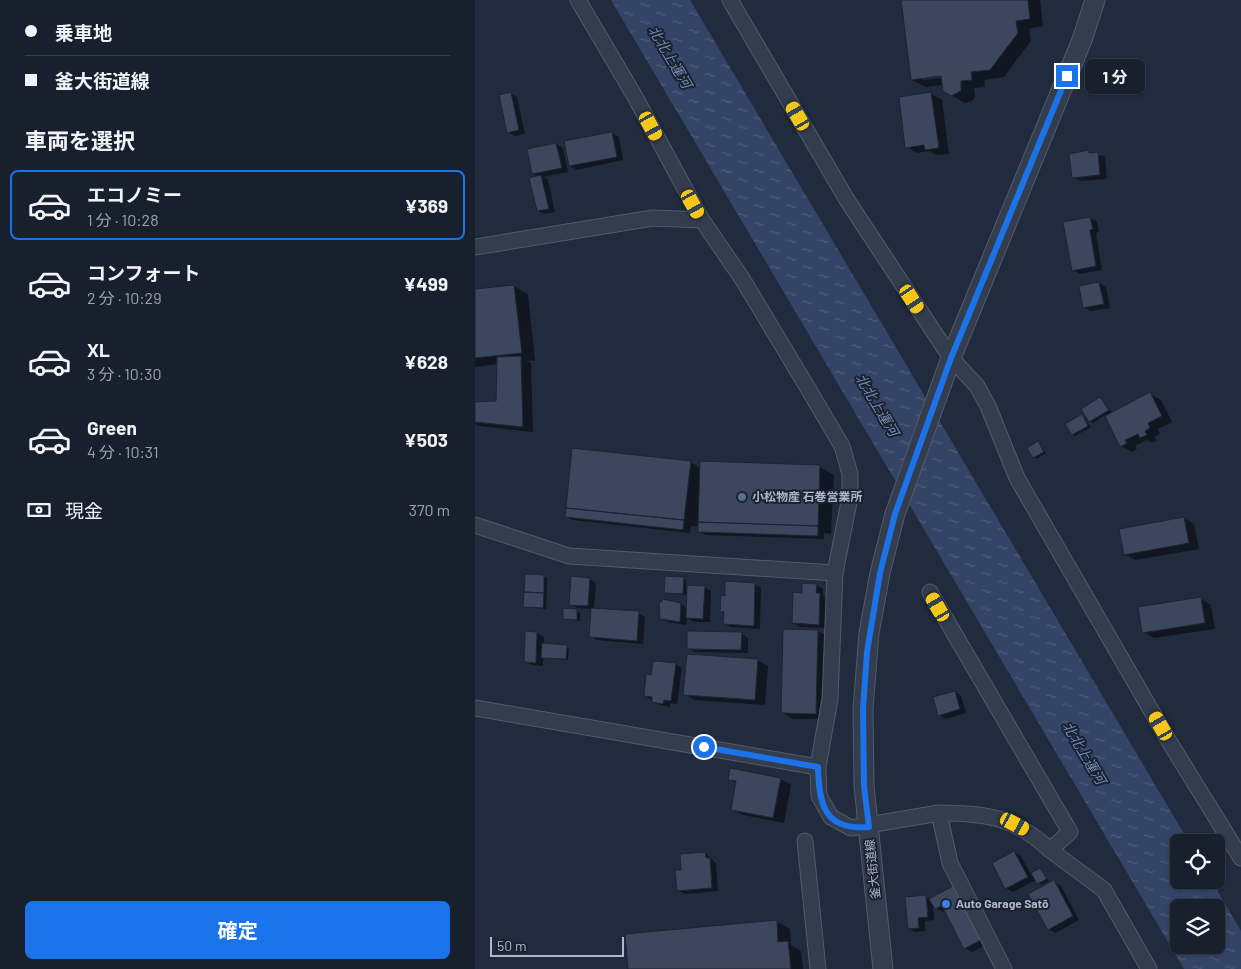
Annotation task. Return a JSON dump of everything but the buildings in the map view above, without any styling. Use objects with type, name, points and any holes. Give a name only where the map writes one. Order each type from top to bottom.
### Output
[{"type":"street","points":[[578,0],[634,95],[702,220],[743,280],[841,446],[850,474],[851,497],[835,572],[830,699],[818,767],[819,796],[831,817],[851,828],[869,827],[939,813],[970,813],[993,817],[1015,824],[1033,834],[1050,850],[1104,890],[1149,969]]},
{"type":"street","points":[[731,0],[847,200],[951,358],[977,386],[988,406],[1017,478],[1170,743],[1241,858]]},
{"type":"street","name":"釜大街道線","points":[[883,969],[864,786],[863,709],[867,652],[880,573],[895,514],[951,358],[1082,40],[1095,0]]},
{"type":"street","points":[[475,247],[653,218],[702,220]]},
{"type":"street","points":[[475,525],[569,556],[835,572]]},
{"type":"street","points":[[930,592],[1070,832],[1050,850]]},
{"type":"street","points":[[475,708],[818,767]]},
{"type":"street","points":[[939,813],[950,864],[1004,969]]},
{"type":"street","points":[[805,841],[818,969]]},
{"type":"water","name":"北北上運河","points":[[611,0],[690,0],[1184,834],[1170,834],[1170,889],[1216,889],[1222,899],[1170,899],[1170,945]]},
{"type":"water","points":[[1225,904],[1241,931],[1241,969],[1184,969],[1175,954],[1225,954]]},
{"type":"place","name":"小松物産 石巻営業所","points":[[742,497]]},
{"type":"place","name":"Auto Garage Satō","points":[[946,904]]},
{"type":"route","points":[[704,747],[818,767],[819,796],[831,817],[851,828],[869,827],[864,786],[863,709],[867,652],[880,573],[895,514],[951,358],[1067,76]]}]
